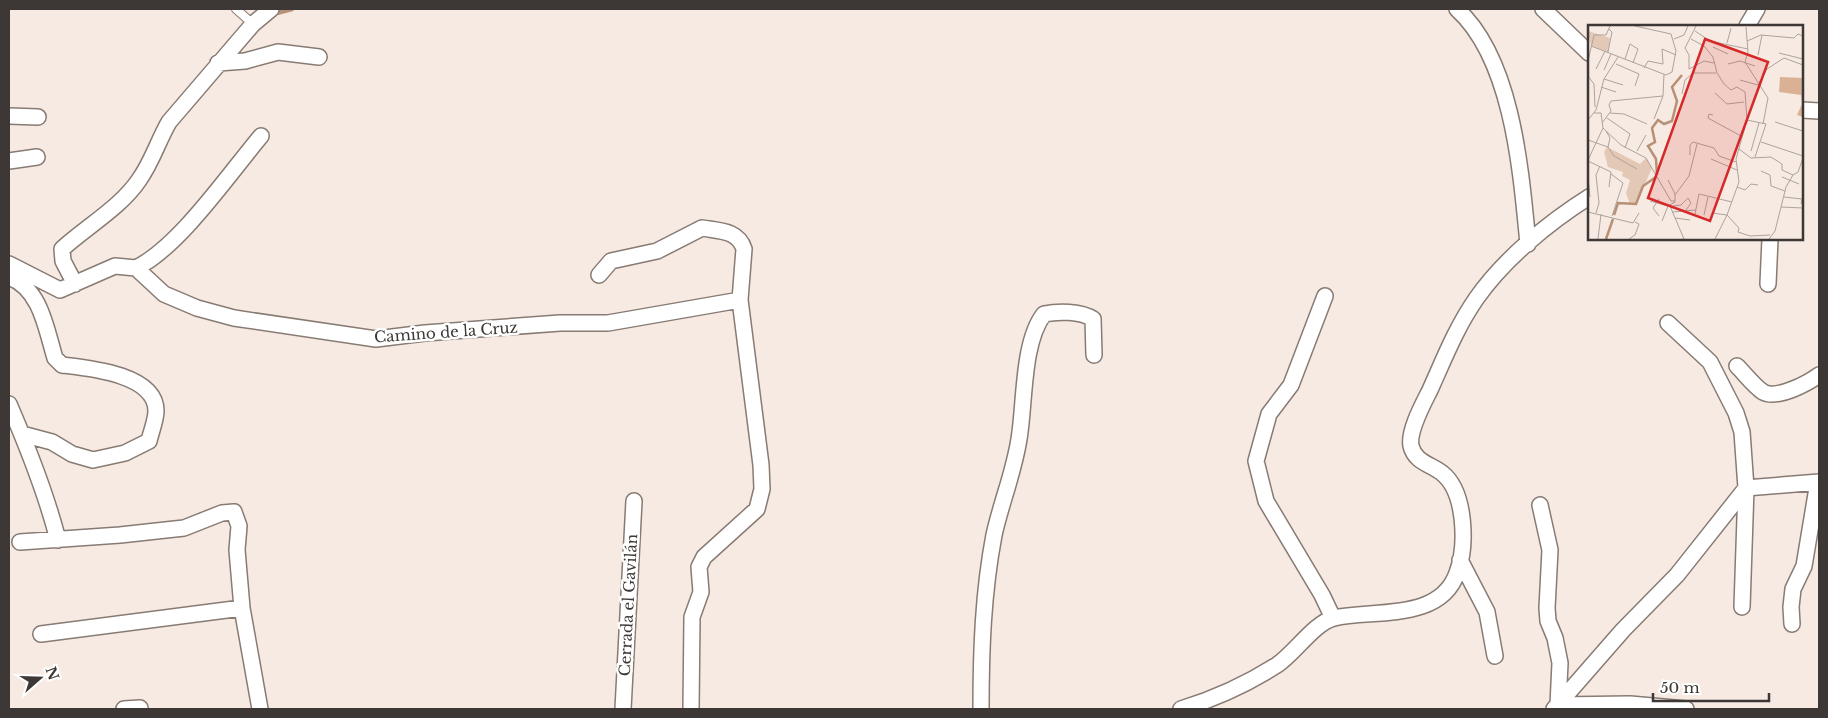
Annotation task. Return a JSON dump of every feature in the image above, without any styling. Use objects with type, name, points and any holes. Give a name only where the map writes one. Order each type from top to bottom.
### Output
[{"type":"street","points":[[75,284],[63,261],[62,249],[80,232],[100,219],[138,182],[151,161],[160,136],[169,122],[253,24],[271,9]]},
{"type":"street","points":[[1457,9],[1478,34],[1492,61],[1502,90],[1515,140],[1528,244]]},
{"type":"street","points":[[1543,9],[1588,52]]},
{"type":"street","points":[[1748,25],[1757,9]]},
{"type":"street","points":[[218,63],[246,61],[278,52],[319,57]]},
{"type":"street","points":[[1803,110],[1819,111]]},
{"type":"street","points":[[9,116],[38,117]]},
{"type":"street","points":[[9,264],[60,290],[115,266],[136,268],[148,262],[175,239],[261,136]]},
{"type":"street","points":[[9,161],[37,157]]},
{"type":"street","points":[[1181,709],[1207,701],[1277,664],[1296,650],[1313,631],[1333,618],[1404,610],[1427,604],[1449,588],[1457,574],[1460,560],[1462,521],[1458,499],[1452,484],[1441,473],[1417,459],[1410,444],[1414,425],[1442,360],[1476,299],[1528,244],[1571,208],[1588,198]]},
{"type":"street","points":[[599,275],[611,262],[657,251],[702,228],[736,235],[742,241],[744,249],[740,300],[761,465],[762,489],[757,509],[704,558],[700,567],[701,592],[692,617],[691,709]]},
{"type":"street","points":[[1768,284],[1770,240]]},
{"type":"street","name":"Camino de la Cruz","points":[[136,268],[164,294],[197,308],[234,318],[376,339],[512,327],[608,322],[740,300]]},
{"type":"street","points":[[9,277],[28,288],[35,298],[56,358],[62,365],[123,376],[142,386],[153,398],[156,410],[149,441],[110,458],[93,460],[72,454],[52,442],[22,434]]},
{"type":"street","points":[[1325,296],[1291,385],[1270,414],[1256,461],[1266,502],[1322,595],[1333,618]]},
{"type":"street","points":[[982,709],[984,600],[995,533],[1019,440],[1025,372],[1038,322],[1044,314],[1054,312],[1088,315],[1093,319],[1095,326],[1094,355]]},
{"type":"street","points":[[1668,323],[1710,362],[1736,413],[1745,452],[1746,488],[1742,607]]},
{"type":"street","points":[[1737,366],[1763,392],[1770,394],[1806,384],[1819,375]]},
{"type":"street","points":[[9,404],[51,513],[58,540]]},
{"type":"street","points":[[1556,707],[1623,630],[1677,575],[1746,488],[1819,482],[1804,566],[1793,589],[1792,624]]},
{"type":"street","name":"Cerrada el Gavilán","points":[[623,709],[634,501]]},
{"type":"street","points":[[1540,505],[1550,550],[1548,621],[1560,663],[1556,707]]},
{"type":"street","points":[[20,542],[184,528],[222,513],[234,512],[239,526],[238,550],[242,608],[260,709]]},
{"type":"street","points":[[1460,560],[1487,612],[1496,656]]},
{"type":"street","points":[[41,634],[242,608]]},
{"type":"street","points":[[1556,707],[1630,704],[1686,709]]},
{"type":"street","points":[[124,709],[140,708]]},
{"type":"lane","points":[[236,9],[253,24]]},
{"type":"waterway","points":[[273,14],[292,9]]}]
